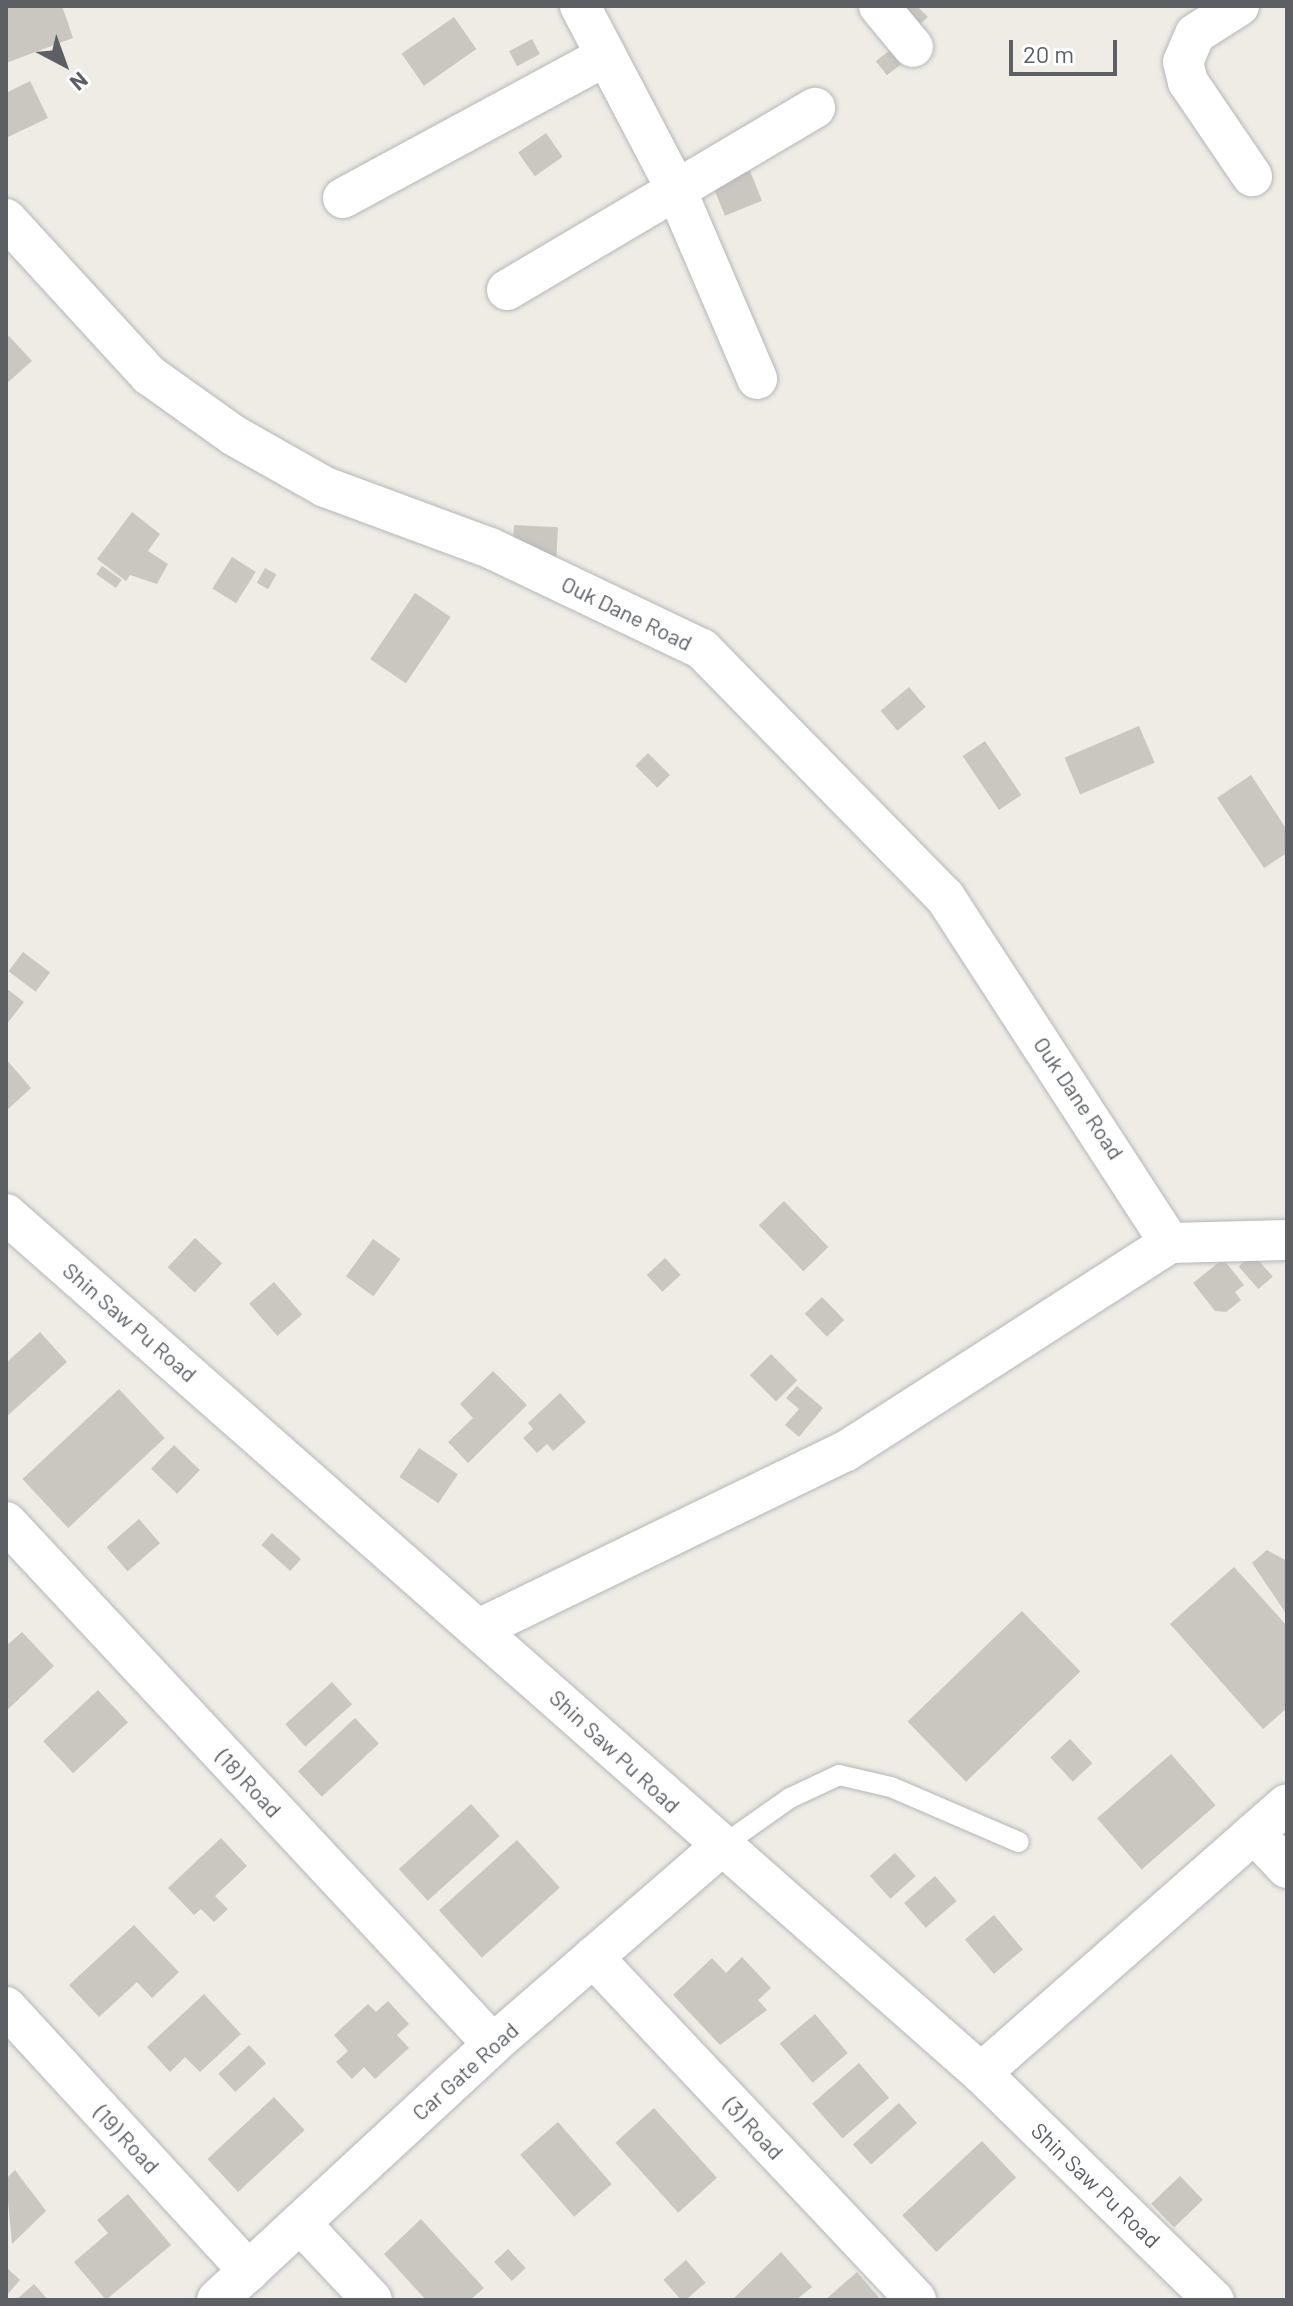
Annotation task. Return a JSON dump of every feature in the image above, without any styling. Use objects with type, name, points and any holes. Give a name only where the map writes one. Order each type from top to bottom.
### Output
[{"type":"street","points":[[580,6],[674,185],[757,379]]},
{"type":"street","points":[[879,6],[913,47]]},
{"type":"street","points":[[1239,6],[1195,34],[1183,62],[1188,82],[1252,176]]},
{"type":"street","points":[[343,198],[606,56]]},
{"type":"street","points":[[507,290],[674,185],[815,108]]},
{"type":"street","name":"Ouk Dane Road","points":[[6,219],[149,375],[233,435],[325,487],[490,548],[702,649],[945,897],[1170,1243]]},
{"type":"street","name":"Shin Saw Pu Road","points":[[6,1214],[481,1628],[719,1848],[981,2073],[1214,2300]]},
{"type":"street","points":[[481,1628],[846,1451],[1170,1243],[1287,1240]]},
{"type":"street","name":"(18) Road","points":[[6,1522],[493,2044]]},
{"type":"street","points":[[981,2073],[1287,1804]]},
{"type":"street","points":[[1254,1833],[1287,1868]]},
{"type":"street","name":"Car Gate Road","points":[[217,2300],[493,2044],[719,1848]]},
{"type":"street","name":"(3) Road","points":[[593,1957],[916,2300]]},
{"type":"street","name":"(19) Road","points":[[6,2007],[249,2271]]},
{"type":"street","points":[[300,2223],[372,2300]]},
{"type":"lane","points":[[719,1848],[790,1798],[839,1775],[891,1787],[1019,1842]]},
{"type":"building","points":[[6,6],[62,6],[73,38],[6,63]]},
{"type":"building","points":[[903,6],[917,6],[928,17],[920,24]]},
{"type":"building","points":[[454,17],[476,49],[424,86],[402,54]]},
{"type":"building","points":[[532,39],[540,54],[517,66],[509,51]]},
{"type":"building","points":[[894,47],[905,61],[887,75],[876,61]]},
{"type":"building","points":[[30,81],[48,118],[6,138],[6,93]]},
{"type":"building","points":[[546,133],[563,157],[535,176],[518,153]]},
{"type":"building","points":[[750,171],[762,201],[725,216],[713,186]]},
{"type":"building","points":[[9,336],[32,361],[6,384],[6,338]]},
{"type":"building","points":[[132,512],[160,534],[148,551],[168,564],[157,584],[130,575],[126,581],[97,559]]},
{"type":"building","points":[[514,525],[558,527],[556,558],[512,556]]},
{"type":"building","points":[[232,557],[256,572],[236,603],[212,588]]},
{"type":"building","points":[[102,566],[122,580],[116,588],[96,574]]},
{"type":"building","points":[[265,568],[276,574],[268,589],[257,583]]},
{"type":"building","points":[[415,593],[451,617],[406,683],[370,659]]},
{"type":"building","points":[[909,687],[926,707],[897,731],[881,711]]},
{"type":"building","points":[[1139,726],[1155,763],[1080,794],[1064,758]]},
{"type":"building","points":[[985,741],[1021,795],[999,810],[963,756]]},
{"type":"building","points":[[648,753],[670,775],[657,788],[635,766]]},
{"type":"building","points":[[1251,775],[1287,830],[1287,853],[1264,868],[1217,798]]},
{"type":"building","points":[[23,952],[50,972],[36,992],[9,971]]},
{"type":"building","points":[[6,988],[24,1002],[6,1025]]},
{"type":"building","points":[[6,1059],[31,1088],[6,1111]]},
{"type":"building","points":[[784,1201],[828,1247],[803,1271],[759,1225]]},
{"type":"building","points":[[195,1238],[222,1263],[195,1292],[168,1267]]},
{"type":"building","points":[[373,1239],[401,1259],[373,1296],[346,1276]]},
{"type":"building","points":[[1253,1254],[1273,1277],[1258,1289],[1239,1266]]},
{"type":"building","points":[[665,1258],[681,1275],[662,1292],[647,1275]]},
{"type":"building","points":[[1223,1259],[1244,1285],[1235,1292],[1241,1300],[1226,1312],[1215,1311],[1193,1283]]},
{"type":"building","points":[[274,1282],[302,1314],[277,1336],[249,1304]]},
{"type":"building","points":[[822,1297],[844,1320],[827,1337],[805,1314]]},
{"type":"building","points":[[40,1332],[67,1362],[6,1417],[6,1363]]},
{"type":"building","points":[[771,1354],[797,1380],[776,1401],[750,1375]]},
{"type":"building","points":[[493,1371],[527,1405],[468,1463],[448,1442],[473,1418],[460,1404]]},
{"type":"building","points":[[797,1386],[823,1408],[799,1437],[785,1425],[799,1409],[786,1398]]},
{"type":"building","points":[[119,1389],[165,1438],[68,1528],[22,1479]]},
{"type":"building","points":[[560,1393],[586,1422],[553,1451],[547,1444],[537,1453],[523,1438],[533,1429],[528,1423]]},
{"type":"building","points":[[174,1445],[200,1470],[177,1494],[151,1469]]},
{"type":"building","points":[[419,1448],[458,1474],[438,1503],[399,1477]]},
{"type":"building","points":[[139,1519],[160,1543],[128,1571],[107,1547]]},
{"type":"building","points":[[272,1533],[301,1559],[290,1571],[261,1545]]},
{"type":"building","points":[[1267,1550],[1287,1561],[1287,1615],[1252,1563]]},
{"type":"building","points":[[1234,1567],[1287,1626],[1287,1708],[1263,1729],[1170,1624]]},
{"type":"building","points":[[1022,1611],[1080,1671],[966,1782],[908,1721]]},
{"type":"building","points":[[22,1632],[54,1666],[6,1711],[6,1646]]},
{"type":"building","points":[[332,1682],[352,1704],[305,1746],[285,1724]]},
{"type":"building","points":[[98,1690],[128,1722],[73,1773],[43,1741]]},
{"type":"building","points":[[355,1718],[379,1744],[322,1797],[298,1771]]},
{"type":"building","points":[[1070,1739],[1093,1763],[1073,1782],[1050,1757]]},
{"type":"building","points":[[1171,1754],[1216,1805],[1142,1870],[1097,1818]]},
{"type":"building","points":[[471,1804],[500,1836],[428,1901],[399,1869]]},
{"type":"building","points":[[221,1838],[247,1866],[215,1896],[228,1909],[214,1922],[201,1909],[194,1915],[168,1888]]},
{"type":"building","points":[[517,1840],[560,1888],[482,1958],[439,1910]]},
{"type":"building","points":[[895,1853],[916,1876],[890,1899],[870,1876]]},
{"type":"building","points":[[935,1876],[957,1901],[926,1928],[904,1903]]},
{"type":"building","points":[[994,1915],[1023,1949],[994,1974],[965,1939]]},
{"type":"building","points":[[134,1925],[179,1972],[152,1998],[137,1982],[99,2017],[69,1985]]},
{"type":"building","points":[[742,1957],[771,1988],[758,2000],[767,2010],[720,2045],[673,1995],[712,1958],[726,1973]]},
{"type":"building","points":[[204,1994],[241,2034],[200,2072],[185,2057],[170,2072],[147,2047]]},
{"type":"building","points":[[388,2001],[409,2024],[397,2035],[409,2048],[375,2079],[364,2067],[352,2079],[336,2062],[348,2051],[334,2035],[368,2004],[376,2012]]},
{"type":"building","points":[[815,2014],[848,2053],[813,2083],[780,2044]]},
{"type":"building","points":[[249,2045],[266,2063],[235,2092],[218,2074]]},
{"type":"building","points":[[859,2063],[889,2098],[842,2138],[812,2104]]},
{"type":"building","points":[[274,2097],[305,2130],[238,2192],[207,2159]]},
{"type":"building","points":[[899,2103],[917,2123],[871,2165],[853,2144]]},
{"type":"building","points":[[654,2108],[717,2178],[678,2213],[615,2143]]},
{"type":"building","points":[[558,2122],[612,2184],[574,2217],[520,2155]]},
{"type":"building","points":[[982,2141],[1016,2178],[936,2252],[902,2215]]},
{"type":"building","points":[[15,2170],[46,2211],[12,2244],[6,2179]]},
{"type":"building","points":[[1180,2176],[1203,2200],[1174,2228],[1151,2204]]},
{"type":"building","points":[[128,2194],[171,2245],[106,2300],[74,2262],[108,2233],[97,2220]]},
{"type":"building","points":[[421,2219],[484,2288],[470,2300],[426,2300],[384,2254]]},
{"type":"building","points":[[508,2249],[526,2268],[512,2281],[494,2262]]},
{"type":"building","points":[[781,2252],[812,2287],[796,2300],[732,2300]]},
{"type":"building","points":[[686,2260],[706,2283],[686,2300],[681,2300],[663,2280]]},
{"type":"building","points":[[6,2267],[20,2280],[6,2296]]},
{"type":"building","points":[[857,2272],[881,2300],[825,2300]]},
{"type":"building","points":[[34,2284],[48,2300],[16,2300]]}]
